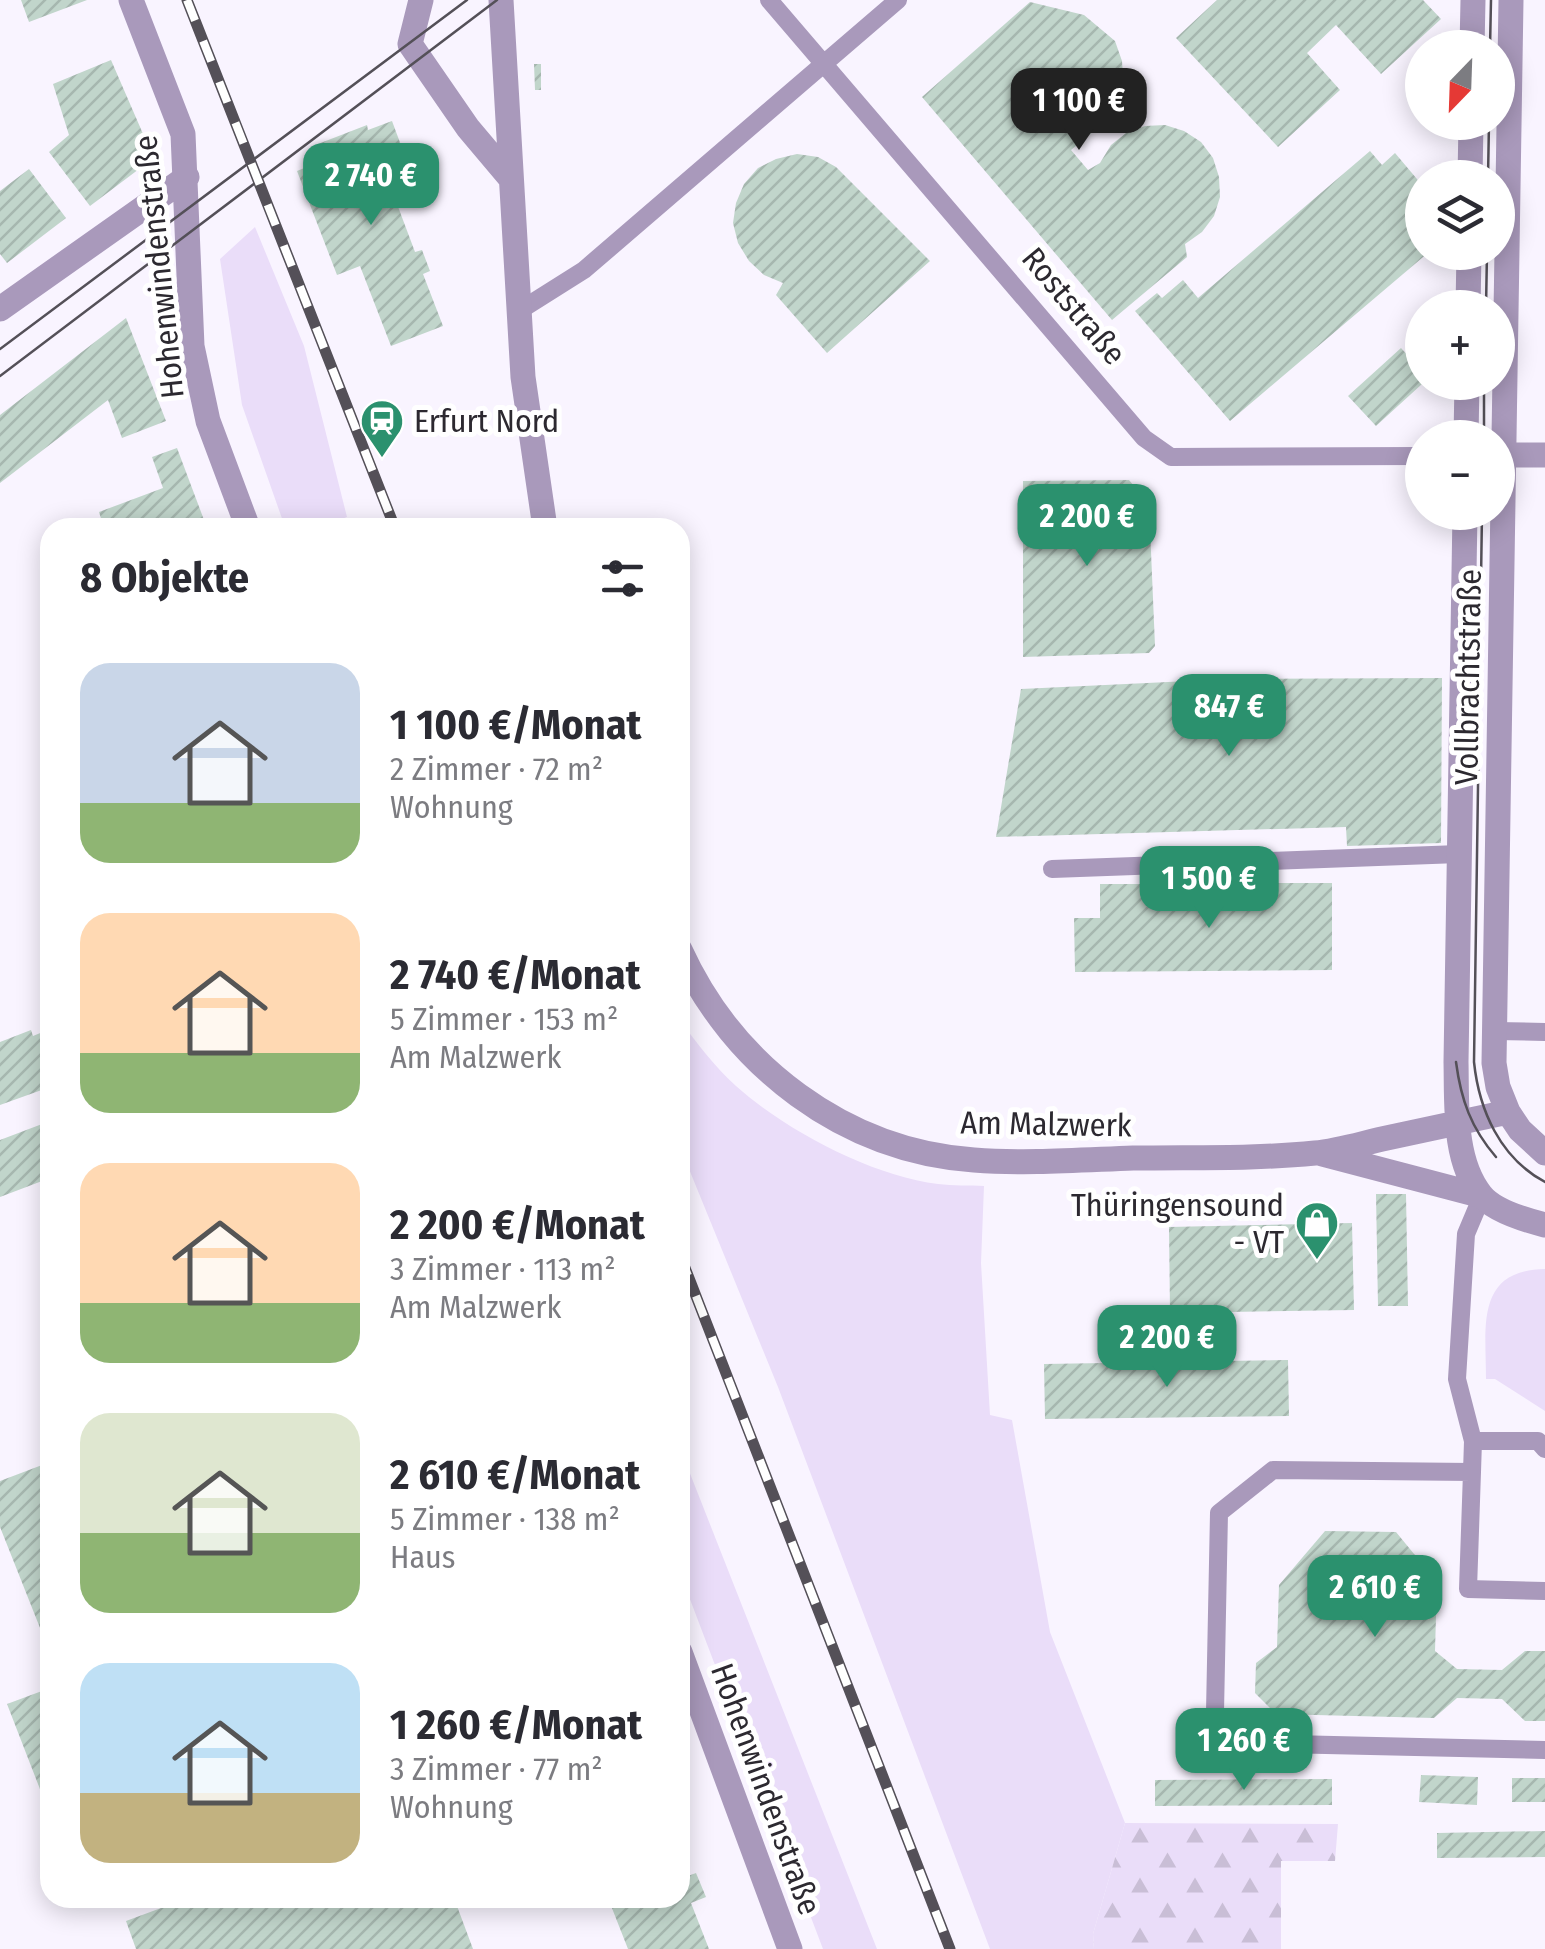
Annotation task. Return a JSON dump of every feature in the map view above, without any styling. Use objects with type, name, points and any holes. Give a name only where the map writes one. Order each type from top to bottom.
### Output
[{"type":"street","name":"Hohenwindenstraße","points":[[132,0],[184,134],[192,346],[208,422],[244,518]]},
{"type":"street","points":[[420,0],[410,44],[468,128],[510,179]]},
{"type":"street","points":[[502,0],[523,377],[543,518]]},
{"type":"street","points":[[1472,30],[1473,0]]},
{"type":"street","name":"Vollbrachtstraße","points":[[1502,420],[1511,0]]},
{"type":"street","points":[[0,309],[187,178]]},
{"type":"street","points":[[1515,455],[1545,455]]},
{"type":"street","points":[[1465,530],[1456,1062],[1466,1165],[1482,1196],[1521,1219],[1545,1225]]},
{"type":"street","name":"Vollbrachtstraße","points":[[1500,530],[1494,1063],[1508,1112],[1520,1130],[1545,1153]]},
{"type":"street","name":"Am Malzwerk","points":[[690,972],[714,1012],[760,1064],[806,1103],[852,1128],[911,1150],[971,1160],[1032,1161],[1317,1153],[1464,1122]]},
{"type":"street","points":[[1464,1122],[1508,1112]]},
{"type":"street","name":"Am Malzwerk","points":[[1317,1153],[1482,1196]]},
{"type":"street","name":"Hohenwindenstraße","points":[[690,1679],[790,1949]]},
{"type":"lane","name":"Roststraße","points":[[769,0],[1144,438],[1171,457],[1405,456]]},
{"type":"lane","points":[[518,310],[584,270],[898,0]]},
{"type":"lane","points":[[1052,869],[1459,854]]},
{"type":"lane","points":[[1495,1032],[1545,1032]]},
{"type":"lane","points":[[1482,1196],[1466,1234],[1458,1379],[1473,1442],[1468,1589],[1545,1591]]},
{"type":"lane","points":[[1473,1442],[1538,1441],[1545,1448]]},
{"type":"lane","points":[[1472,1472],[1273,1470],[1220,1514],[1214,1712],[1243,1743],[1545,1750]]},
{"type":"green space","points":[[255,227],[304,346],[347,517],[282,518],[242,405],[220,259]]},
{"type":"green space","points":[[690,1034],[713,1063],[756,1103],[831,1148],[885,1172],[912,1179],[984,1186],[981,1263],[990,1415],[1012,1420],[1050,1632],[1125,1823],[1093,1934],[1094,1949],[990,1949],[778,1387],[690,1171]]},
{"type":"green space","points":[[1545,1269],[1545,1411],[1495,1379],[1486,1379],[1485,1340],[1489,1305],[1506,1279]]},
{"type":"green space","points":[[690,1473],[877,1949],[823,1949],[690,1599]]},
{"type":"green space","points":[[1125,1823],[1338,1824],[1335,1861],[1281,1861],[1281,1949],[1094,1949],[1093,1934]]},
{"type":"building","points":[[21,0],[87,0],[29,22]]},
{"type":"building","points":[[1217,0],[1423,0],[1441,19],[1429,30],[1405,30],[1405,52],[1381,74],[1336,25],[1307,53],[1340,90],[1278,147],[1176,38]]},
{"type":"building","points":[[1030,2],[1084,15],[1115,41],[1122,61],[1124,90],[1119,103],[1101,125],[1071,150],[1088,170],[1100,163],[1111,145],[1126,133],[1145,126],[1165,125],[1201,142],[1213,158],[1219,177],[1220,197],[1214,216],[1202,232],[1185,244],[1187,257],[1112,320],[922,97]]},
{"type":"building","points":[[111,60],[150,150],[143,166],[90,206],[49,152],[69,135],[53,84]]},
{"type":"building","points":[[534,64],[541,64],[541,90],[535,90]]},
{"type":"building","points":[[392,121],[405,156],[382,164],[415,252],[422,250],[430,271],[423,274],[443,326],[391,346],[360,266],[337,275],[297,171],[324,160],[318,144],[367,125],[368,130]]},
{"type":"building","points":[[1370,151],[1382,165],[1395,153],[1405,165],[1408,270],[1230,421],[1135,311],[1157,293],[1162,298],[1183,280],[1198,298]]},
{"type":"building","points":[[797,154],[818,157],[836,167],[930,261],[827,353],[776,295],[783,283],[764,275],[749,261],[738,243],[733,223],[744,184],[758,168]]},
{"type":"building","points":[[29,169],[66,218],[7,263],[0,254],[0,191]]},
{"type":"building","points":[[126,318],[166,421],[122,438],[108,400],[0,483],[0,415]]},
{"type":"building","points":[[1401,348],[1405,352],[1405,400],[1376,426],[1348,396]]},
{"type":"building","points":[[177,448],[203,518],[101,518],[99,512],[163,488],[152,457]]},
{"type":"building","points":[[1129,480],[1149,504],[1155,646],[1149,653],[1023,657],[1023,481]]},
{"type":"building","points":[[1442,678],[1441,843],[1347,846],[1346,827],[996,837],[1021,689],[1231,679]]},
{"type":"building","points":[[1231,883],[1332,883],[1332,970],[1075,972],[1074,918],[1100,918],[1100,884],[1158,884],[1158,902],[1231,901]]},
{"type":"building","points":[[31,1030],[33,1036],[40,1033],[40,1091],[0,1105],[0,1042]]},
{"type":"building","points":[[40,1125],[40,1182],[0,1197],[0,1140]]},
{"type":"building","points":[[1376,1194],[1406,1194],[1408,1306],[1378,1306]]},
{"type":"building","points":[[1352,1223],[1354,1310],[1170,1313],[1169,1227]]},
{"type":"building","points":[[1288,1360],[1289,1416],[1045,1419],[1044,1364]]},
{"type":"building","points":[[40,1466],[40,1628],[0,1527],[0,1481]]},
{"type":"building","points":[[1325,1531],[1396,1532],[1437,1582],[1435,1651],[1457,1669],[1502,1670],[1525,1651],[1545,1651],[1545,1721],[1525,1721],[1502,1699],[1457,1698],[1434,1718],[1276,1714],[1255,1693],[1256,1663],[1277,1647],[1279,1585]]},
{"type":"building","points":[[40,1692],[40,1789],[7,1704]]},
{"type":"building","points":[[1421,1775],[1478,1777],[1477,1805],[1419,1802]]},
{"type":"building","points":[[1512,1778],[1545,1778],[1545,1802],[1512,1802]]},
{"type":"building","points":[[1332,1779],[1332,1805],[1155,1806],[1155,1780]]},
{"type":"building","points":[[1545,1831],[1545,1857],[1437,1858],[1437,1833]]},
{"type":"building","points":[[696,1873],[706,1897],[691,1903],[709,1949],[628,1949],[612,1908],[690,1908],[690,1875]]},
{"type":"building","points":[[161,1908],[458,1908],[473,1949],[136,1949],[126,1921]]},
{"type":"tram line","points":[[0,349],[467,0]]},
{"type":"tram line","points":[[0,376],[497,0]]},
{"type":"tram line","points":[[1490,30],[1491,0]]},
{"type":"tram line","points":[[1488,160],[1489,140]]},
{"type":"tram line","points":[[1486,290],[1487,270]]},
{"type":"tram line","points":[[1484,400],[1484,420]]},
{"type":"tram line","points":[[1482,530],[1474,1062],[1481,1098],[1494,1131],[1516,1160],[1545,1182]]},
{"type":"tram line","points":[[1456,1062],[1468,1113],[1496,1157]]},
{"type":"railway","points":[[187,0],[391,518]]},
{"type":"railway","points":[[690,1281],[950,1949]]},
{"type":"place","name":"Erfurt Nord","points":[[382,459]]},
{"type":"place","name":"Thüringensound - VT","points":[[1317,1261]]}]
